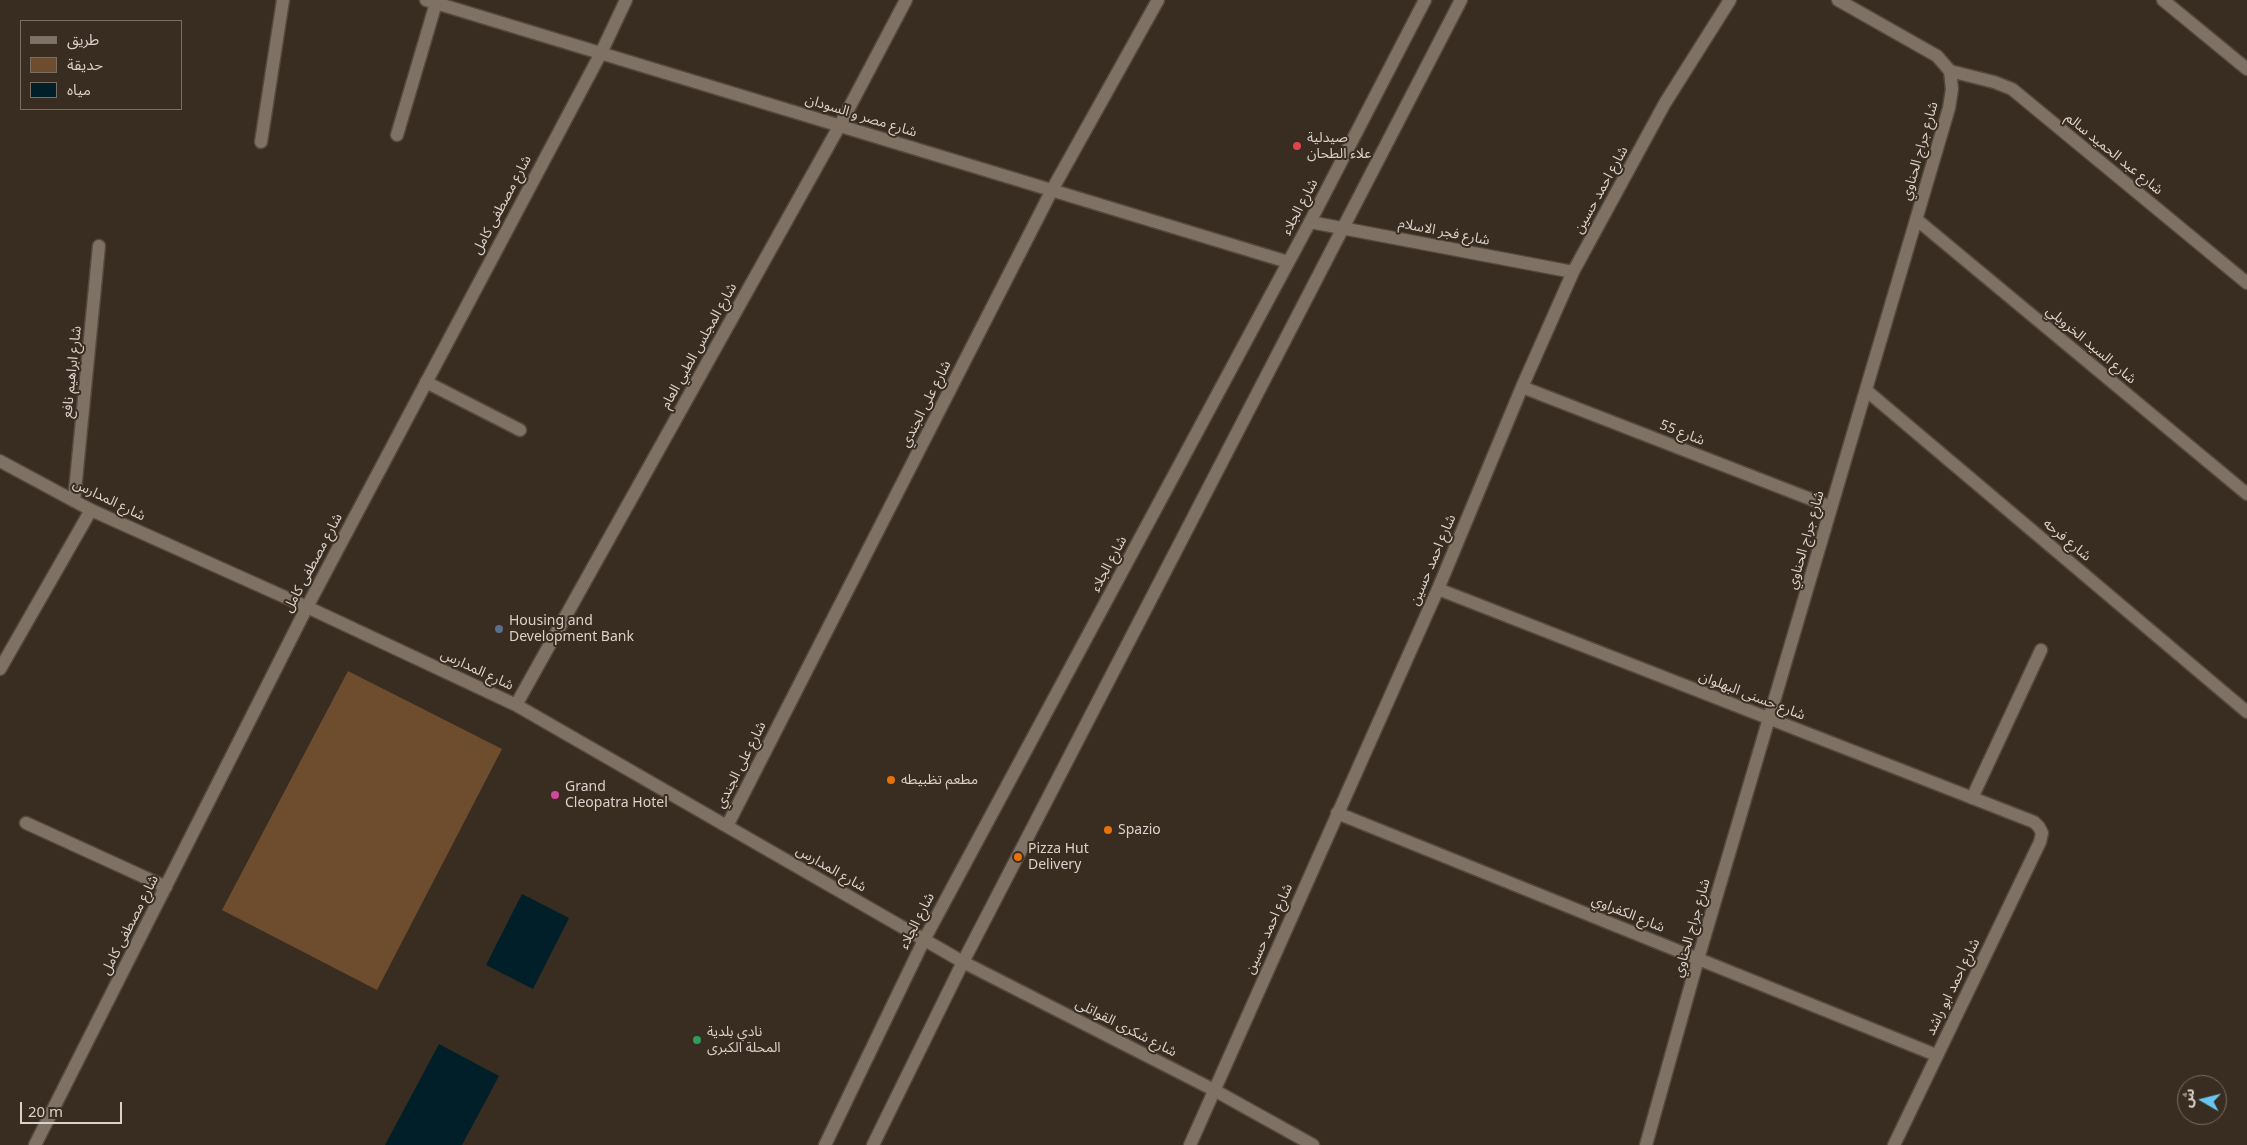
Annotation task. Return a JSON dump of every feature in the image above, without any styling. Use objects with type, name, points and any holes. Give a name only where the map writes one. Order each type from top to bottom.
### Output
[{"type":"street","points":[[261,142],[283,0]]},
{"type":"street","name":"شارع مصطفى كامل","points":[[35,1145],[306,607],[626,0]]},
{"type":"street","name":"شارع المجلس الطبي العام","points":[[516,706],[840,125],[906,0]]},
{"type":"street","name":"شارع على الجندي","points":[[727,826],[1052,190],[1158,0]]},
{"type":"street","name":"شارع الجلاء","points":[[825,1145],[924,940],[1310,222],[1425,0]]},
{"type":"street","points":[[873,1145],[963,962],[1461,0]]},
{"type":"street","name":"شارع احمد حسين","points":[[1190,1145],[1438,589],[1522,386],[1573,272],[1665,103],[1730,0]]},
{"type":"street","points":[[1838,0],[1937,56],[1950,71]]},
{"type":"street","points":[[397,135],[431,1]]},
{"type":"street","name":"شارع مصر و السودان","points":[[431,1],[1288,262]]},
{"type":"street","points":[[2165,1],[2247,69]]},
{"type":"street","name":"شارع جراج الحناوي","points":[[1646,1145],[1698,959],[1949,108],[1952,89],[1950,71]]},
{"type":"street","name":"شارع عبد الحميد سالم","points":[[1950,71],[1994,82],[2012,90],[2247,283]]},
{"type":"street","name":"شارع السيد الخرويلي","points":[[1916,220],[2247,494]]},
{"type":"street","name":"شارع فجر الاسلام","points":[[1310,222],[1573,272]]},
{"type":"street","name":"شارع ابراهيم نافع","points":[[74,501],[99,246]]},
{"type":"street","points":[[426,382],[520,430]]},
{"type":"street","name":"شارع 55","points":[[1522,386],[1831,507]]},
{"type":"street","name":"شارع فرحه","points":[[1867,391],[2247,712]]},
{"type":"street","name":"شارع المدارس","points":[[0,461],[91,510],[306,607],[516,706],[924,940]]},
{"type":"street","points":[[0,670],[91,510]]},
{"type":"street","name":"شارع حسنى البهلوان","points":[[1438,589],[2034,822],[2042,833],[2040,842]]},
{"type":"street","points":[[1972,798],[2041,650]]},
{"type":"street","name":"شارع الكفراوي","points":[[1337,813],[1936,1055]]},
{"type":"street","points":[[26,823],[166,887]]},
{"type":"street","name":"شارع احمد ابو راشد","points":[[1894,1145],[2040,842]]},
{"type":"street","name":"شارع شكرى القواتلى","points":[[924,940],[963,962],[1214,1090],[1313,1145]]},
{"type":"green space","points":[[348,671],[502,749],[377,990],[222,910]]},
{"type":"water","points":[[522,894],[569,918],[533,989],[486,965]]},
{"type":"water","points":[[439,1044],[499,1076],[462,1145],[385,1145]]},
{"type":"place","name":"صيدلية علاء الطحان","points":[[1297,146]]},
{"type":"place","name":"Housing and Development Bank","points":[[499,629]]},
{"type":"place","name":"مطعم تظبيطه","points":[[891,780]]},
{"type":"place","name":"Grand Cleopatra Hotel","points":[[555,795]]},
{"type":"place","name":"Spazio","points":[[1108,830]]},
{"type":"place","name":"Pizza Hut Delivery","points":[[1018,857]]},
{"type":"place","name":"نادي بلدية المحلة الكبرى","points":[[697,1040]]}]
